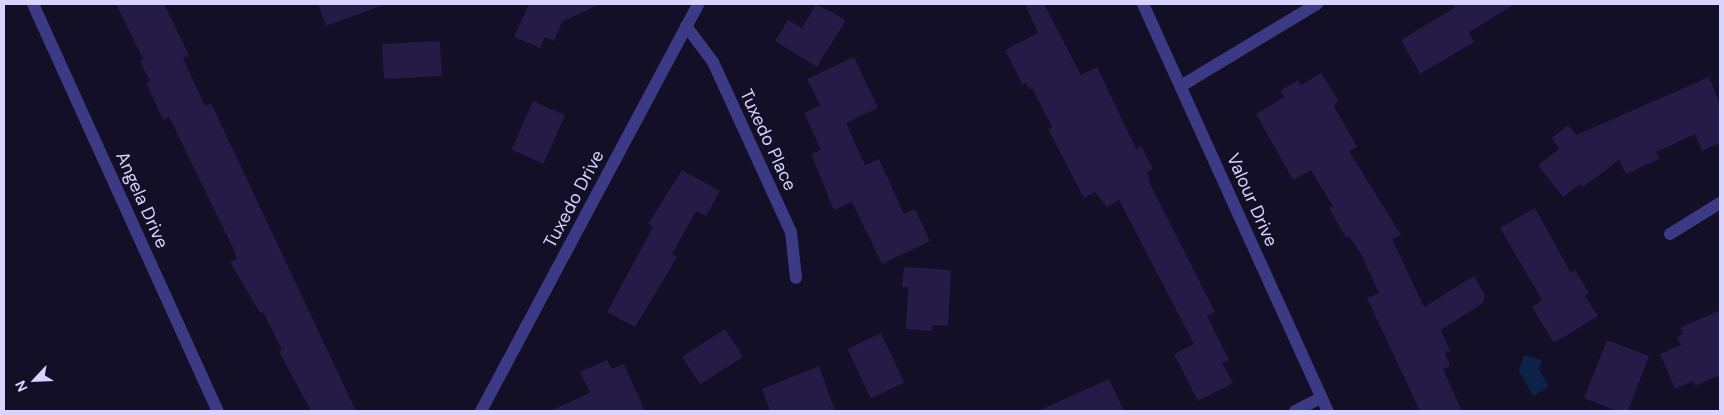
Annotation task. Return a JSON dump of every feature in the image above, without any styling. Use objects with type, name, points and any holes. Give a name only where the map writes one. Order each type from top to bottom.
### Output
[{"type":"street","name":"Angela Drive","points":[[33,4],[218,411]]},
{"type":"street","name":"Tuxedo Drive","points":[[481,411],[698,4]]},
{"type":"street","name":"Valour Drive","points":[[1143,4],[1182,86],[1328,411]]},
{"type":"street","points":[[1182,86],[1317,4]]},
{"type":"street","name":"Tuxedo Place","points":[[686,26],[713,62],[791,232],[796,278]]},
{"type":"street","points":[[1670,234],[1720,203]]},
{"type":"street","points":[[1294,411],[1322,398]]},
{"type":"water","points":[[1524,355],[1542,360],[1539,369],[1549,387],[1533,396],[1519,371]]},
{"type":"building","points":[[116,4],[164,4],[189,55],[183,58],[205,106],[211,103],[356,411],[311,411],[279,352],[282,350],[263,312],[260,313],[230,262],[237,259],[232,246],[169,117],[163,120],[146,83],[150,81],[140,61],[143,59]]},
{"type":"building","points":[[318,4],[380,4],[381,6],[326,26]]},
{"type":"building","points":[[529,4],[600,4],[562,22],[554,41],[545,37],[540,48],[514,37]]},
{"type":"building","points":[[816,4],[846,20],[817,67],[775,41],[788,20],[802,28]]},
{"type":"building","points":[[1025,4],[1044,4],[1081,75],[1097,67],[1136,149],[1141,146],[1153,169],[1147,172],[1150,184],[1215,312],[1207,316],[1229,360],[1222,363],[1233,383],[1198,401],[1174,354],[1194,344],[1119,200],[1107,207],[1095,192],[1084,198],[1048,129],[1052,127],[1032,88],[1030,90],[1026,83],[1023,85],[1005,50],[1038,33]]},
{"type":"building","points":[[1454,4],[1515,4],[1469,32],[1474,42],[1420,74],[1401,40],[1454,8]]},
{"type":"building","points":[[440,41],[442,76],[384,79],[382,44]]},
{"type":"building","points":[[854,57],[878,108],[846,123],[865,165],[879,159],[904,214],[915,209],[930,241],[882,264],[852,202],[834,210],[811,154],[821,150],[804,113],[820,105],[807,79]]},
{"type":"building","points":[[1321,73],[1338,100],[1334,106],[1357,147],[1349,151],[1401,235],[1392,239],[1424,307],[1474,276],[1485,295],[1483,303],[1441,330],[1450,351],[1445,353],[1450,366],[1443,369],[1462,411],[1420,411],[1367,298],[1379,293],[1362,256],[1349,236],[1346,238],[1329,208],[1333,206],[1311,170],[1293,180],[1256,114],[1284,97],[1280,91],[1298,80],[1301,85]]},
{"type":"building","points":[[1709,77],[1720,104],[1720,143],[1702,151],[1695,134],[1656,152],[1659,159],[1626,174],[1619,160],[1583,187],[1580,184],[1563,197],[1538,165],[1559,149],[1552,138],[1568,125],[1576,135]]},
{"type":"building","points":[[533,101],[565,115],[543,164],[511,149]]},
{"type":"building","points":[[682,170],[720,191],[706,216],[696,211],[672,254],[677,257],[635,327],[607,312],[653,227],[648,224]]},
{"type":"building","points":[[1535,208],[1571,273],[1575,270],[1589,293],[1585,296],[1598,316],[1554,343],[1532,307],[1542,300],[1500,228]]},
{"type":"building","points":[[904,267],[951,270],[948,326],[932,325],[932,331],[906,329],[908,287],[902,287]]},
{"type":"building","points":[[1720,310],[1720,375],[1695,386],[1693,381],[1675,389],[1660,354],[1681,345],[1677,337],[1683,334],[1680,328]]},
{"type":"building","points":[[725,329],[743,357],[700,384],[682,357]]},
{"type":"building","points":[[881,333],[904,383],[871,398],[847,349]]},
{"type":"building","points":[[1607,340],[1649,356],[1628,411],[1617,411],[1584,398]]},
{"type":"building","points":[[607,360],[612,369],[624,364],[645,411],[550,411],[590,393],[580,372]]},
{"type":"building","points":[[819,366],[835,411],[770,411],[762,389]]},
{"type":"building","points":[[1109,379],[1124,411],[1038,411]]}]
